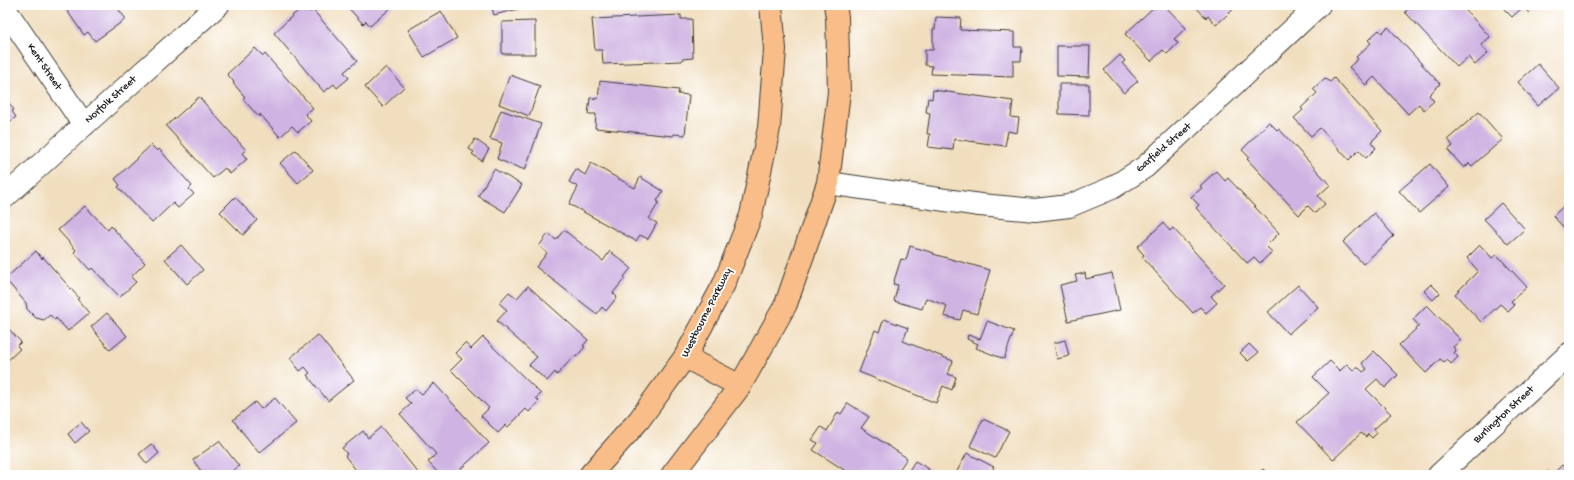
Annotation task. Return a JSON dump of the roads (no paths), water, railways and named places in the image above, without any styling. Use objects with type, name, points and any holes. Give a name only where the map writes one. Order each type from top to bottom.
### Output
[{"type":"main road","name":"Westbourne Parkway","points":[[590,475],[639,420],[685,357],[724,284],[751,216],[769,128],[775,49],[770,5]]},
{"type":"main road","points":[[672,475],[740,386],[786,304],[828,182],[838,92],[837,17],[835,5]]},
{"type":"main road","points":[[685,357],[740,386]]},
{"type":"street","name":"Norfolk Street","points":[[5,197],[84,124],[218,5]]},
{"type":"street","name":"Garfield Street","points":[[828,182],[996,207],[1035,210],[1069,206],[1112,188],[1145,167],[1319,5]]},
{"type":"street","name":"Kent Street","points":[[5,9],[84,124]]},
{"type":"street","name":"Burlington Street","points":[[1440,475],[1569,354]]}]
